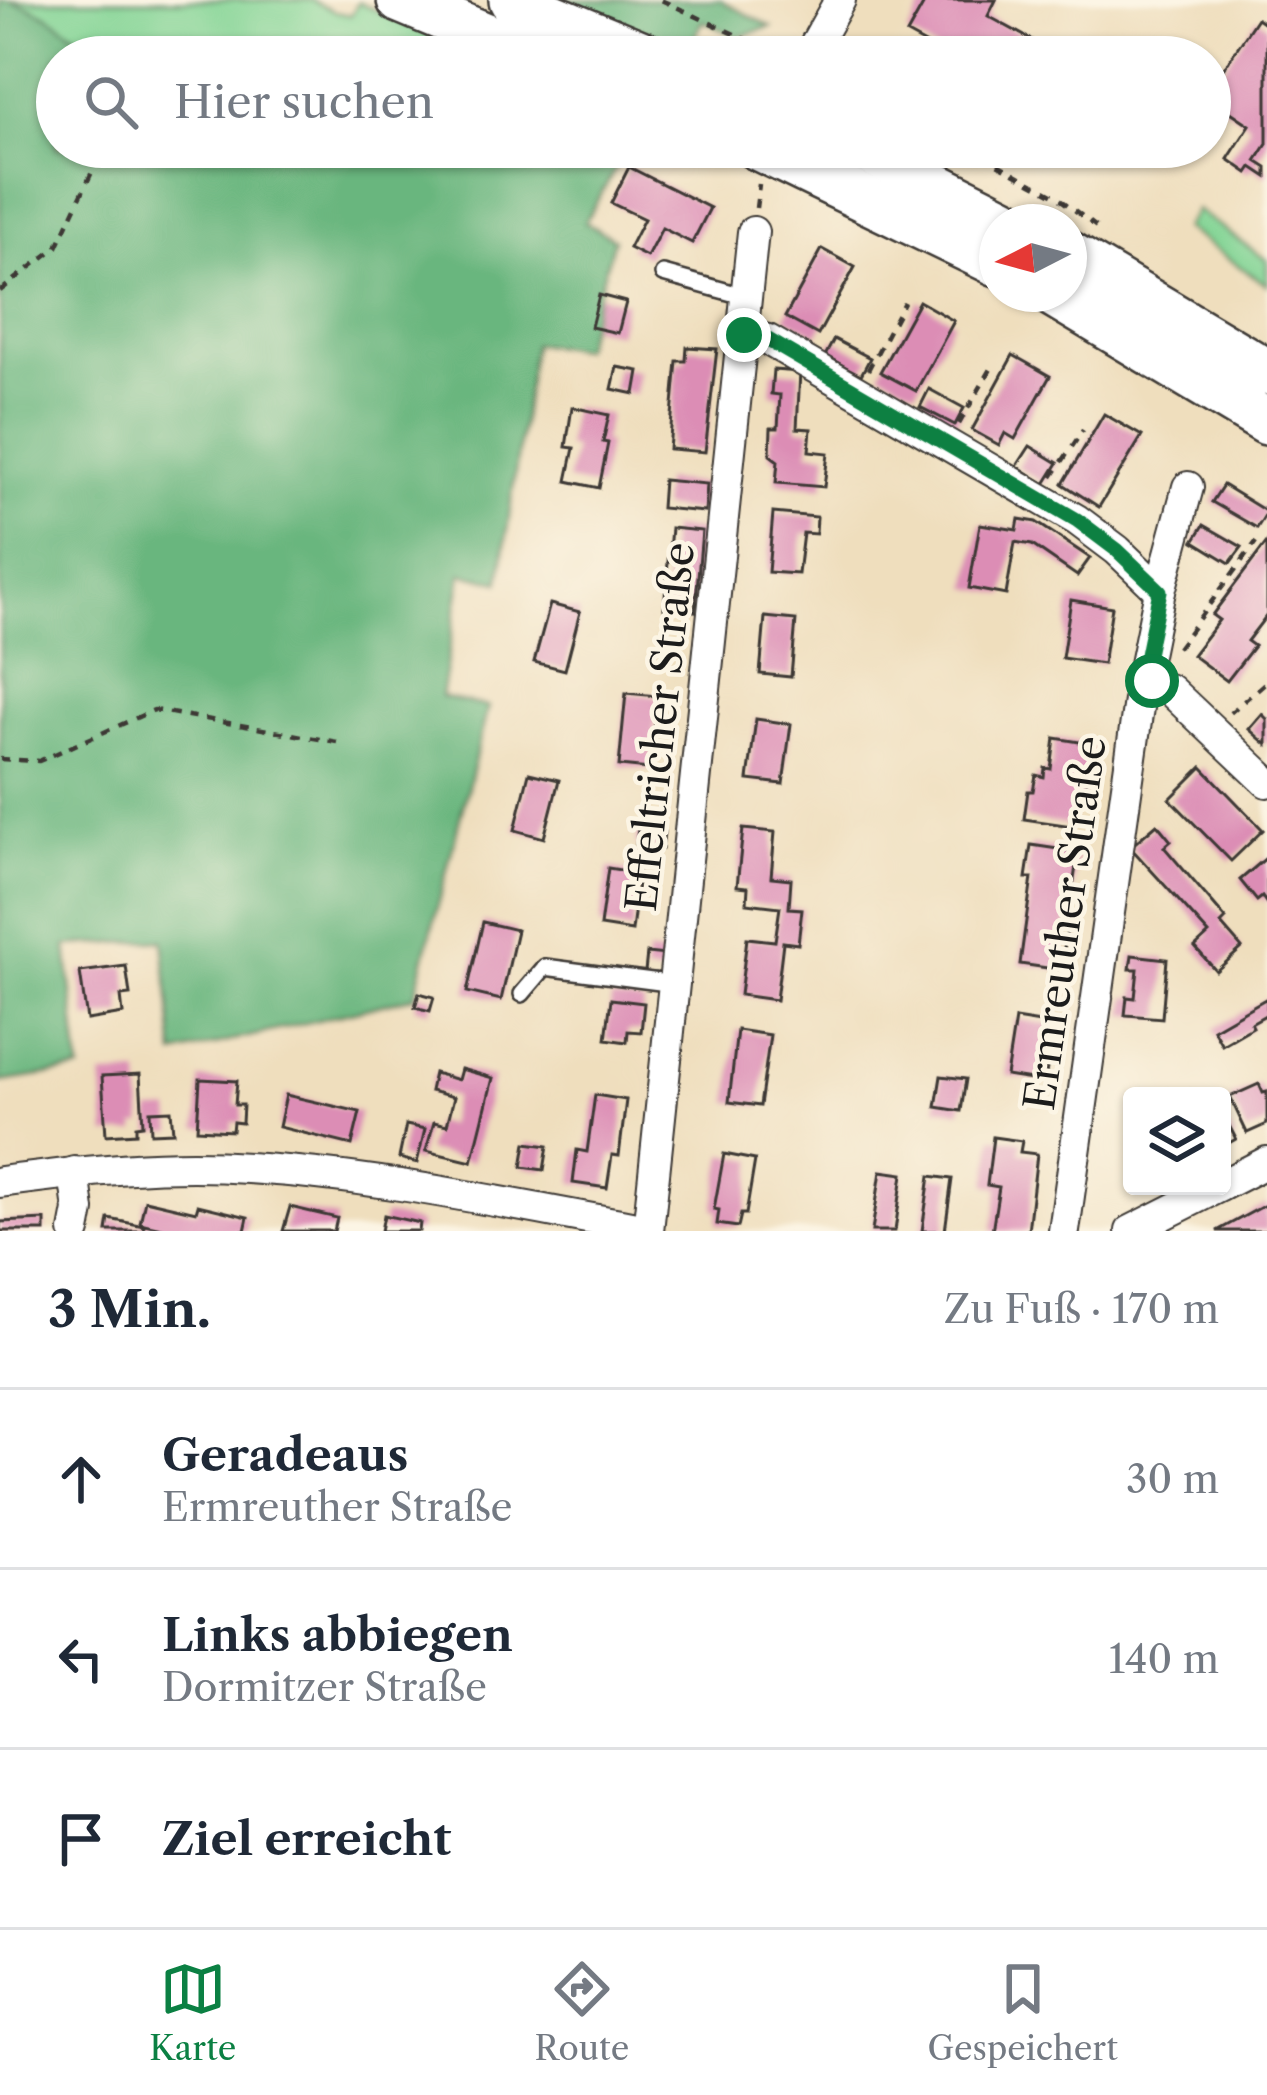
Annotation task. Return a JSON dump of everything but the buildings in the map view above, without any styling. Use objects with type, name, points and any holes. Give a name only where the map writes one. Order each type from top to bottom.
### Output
[{"type":"main road","points":[[400,0],[487,36]]},
{"type":"main road","points":[[512,0],[599,36]]},
{"type":"main road","points":[[802,168],[979,254]]},
{"type":"main road","points":[[902,168],[979,207]]},
{"type":"main road","points":[[1087,265],[1267,372]]},
{"type":"main road","points":[[1083,312],[1267,422]]},
{"type":"street","points":[[820,36],[840,0]]},
{"type":"street","name":"Effeltricher Straße","points":[[648,1230],[753,232]]},
{"type":"street","points":[[744,335],[768,340],[1039,497],[1117,550],[1160,591]]},
{"type":"street","name":"Ermreuther Straße","points":[[1064,1231],[1160,591],[1188,487]]},
{"type":"street","points":[[1147,680],[1170,690],[1267,782]]},
{"type":"street","points":[[1231,1180],[1267,1162]]},
{"type":"street","points":[[0,1182],[74,1172],[245,1167],[369,1181],[648,1230]]},
{"type":"street","points":[[74,1172],[79,1210],[76,1231]]},
{"type":"street","points":[[1131,1231],[1201,1195]]},
{"type":"lane","points":[[663,274],[747,297]]},
{"type":"lane","points":[[522,994],[545,967],[674,984]]},
{"type":"path","points":[[661,0],[739,36]]},
{"type":"path","points":[[0,291],[57,247],[94,168]]},
{"type":"path","points":[[856,391],[904,302]]},
{"type":"path","points":[[948,445],[995,362]]},
{"type":"path","points":[[1039,497],[1083,430]]},
{"type":"path","points":[[1147,680],[1256,542]]},
{"type":"path","points":[[1214,730],[1267,681]]},
{"type":"path","points":[[0,760],[39,761],[154,710],[337,742]]},
{"type":"green space","points":[[0,0],[43,13],[78,36],[36,36],[36,168],[616,168],[585,222],[614,239],[582,349],[533,344],[500,582],[462,574],[441,697],[488,707],[415,996],[175,1055],[163,940],[67,946],[80,1070],[0,1082]]},
{"type":"green space","points":[[10,0],[311,0],[351,15],[358,2],[432,36],[76,36]]},
{"type":"green space","points":[[541,0],[720,0],[771,27],[737,36],[702,21],[695,36],[628,36]]},
{"type":"green space","points":[[1196,210],[1267,260],[1267,285],[1184,228]]},
{"type":"route","points":[[744,335],[768,340],[1039,497],[1117,550],[1160,591],[1142,679],[1152,681]]}]
